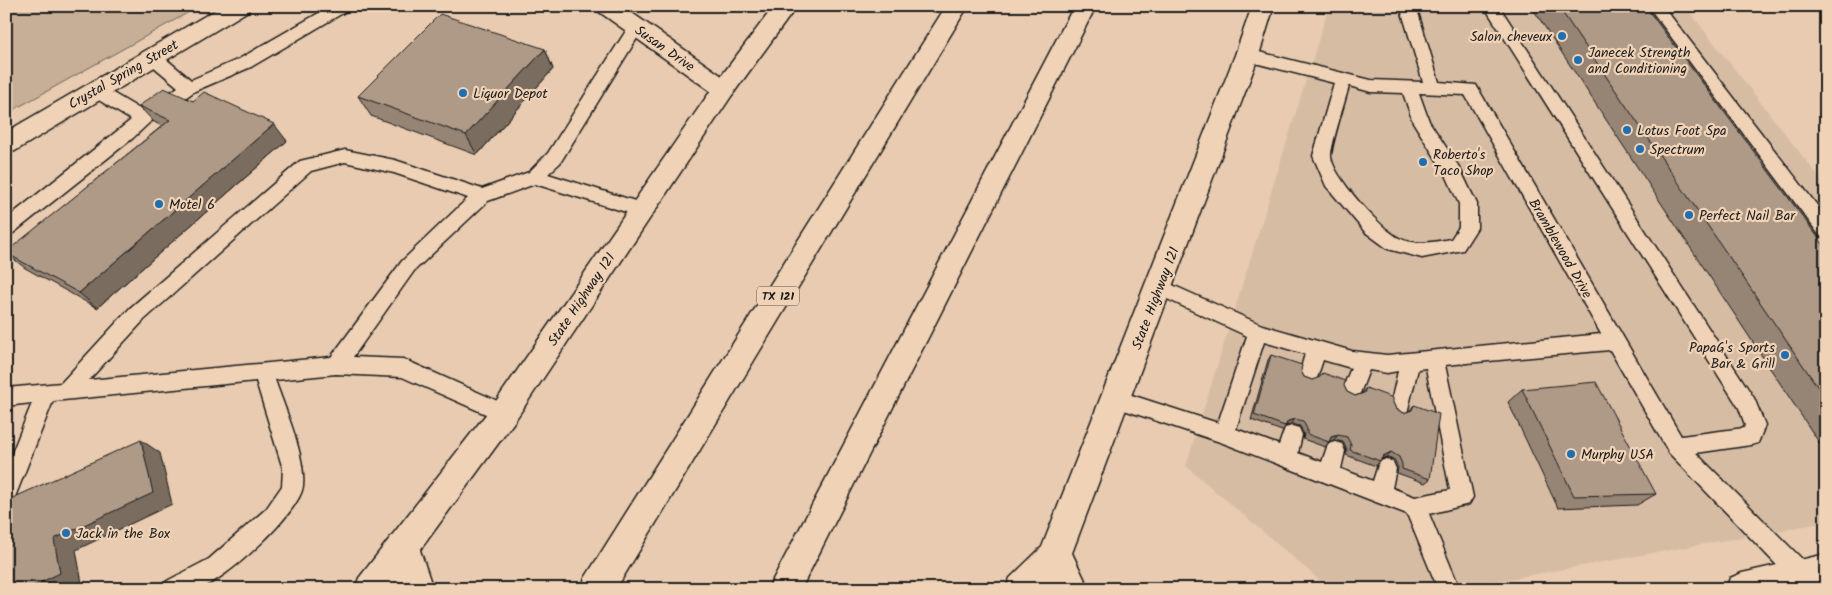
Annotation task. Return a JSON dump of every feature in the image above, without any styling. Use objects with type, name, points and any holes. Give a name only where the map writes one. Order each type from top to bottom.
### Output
[{"type":"main road","name":"Crystal Spring Street","points":[[6,144],[240,6]]},
{"type":"main road","name":"Susan Drive","points":[[606,6],[724,89]]},
{"type":"main road","name":"State Highway 121","points":[[371,589],[504,413],[724,89],[786,6]]},
{"type":"main road","name":"TX 121","points":[[598,588],[957,6]]},
{"type":"main road","points":[[784,589],[1085,6]]},
{"type":"main road","name":"State Highway 121","points":[[1042,589],[1247,56],[1263,6]]},
{"type":"main road","points":[[362,589],[403,546],[417,589]]},
{"type":"main road","points":[[1022,589],[1056,556],[1073,589]]},
{"type":"main road","points":[[1742,589],[1814,578]]},
{"type":"lane","points":[[6,229],[127,134],[143,119],[189,87],[245,63],[344,6]]},
{"type":"lane","points":[[1408,6],[1433,88]]},
{"type":"lane","points":[[1491,6],[1747,404],[1755,425],[1752,436],[1676,446]]},
{"type":"lane","points":[[1655,6],[1826,231]]},
{"type":"lane","points":[[336,364],[408,266],[482,196],[535,177],[554,158],[636,27]]},
{"type":"lane","points":[[153,56],[189,87]]},
{"type":"lane","name":"Bramblewood Drive","points":[[1247,56],[1371,86],[1470,89],[1676,446],[1814,578]]},
{"type":"lane","points":[[1343,79],[1322,156],[1332,181],[1371,227],[1394,244],[1422,251],[1458,245],[1468,228],[1468,204],[1453,172],[1421,122],[1409,87]]},
{"type":"lane","points":[[95,90],[143,119]]},
{"type":"lane","points":[[6,495],[56,392],[137,314],[306,166],[345,156],[395,167],[482,196]]},
{"type":"lane","points":[[535,177],[642,210]]},
{"type":"lane","points":[[1159,287],[1258,332],[1363,361],[1387,364],[1614,341]]},
{"type":"lane","points":[[1224,434],[1258,332]]},
{"type":"lane","points":[[1309,374],[1316,349]]},
{"type":"lane","points":[[1116,399],[1224,434],[1415,507],[1462,498],[1434,358]]},
{"type":"lane","points":[[1352,390],[1363,361]]},
{"type":"lane","points":[[1400,406],[1410,361]]},
{"type":"lane","points":[[6,396],[336,364],[403,368],[504,413]]},
{"type":"lane","points":[[175,589],[216,567],[274,516],[292,489],[293,469],[263,372]]},
{"type":"lane","points":[[1286,458],[1292,435]]},
{"type":"lane","points":[[1329,474],[1335,450]]},
{"type":"lane","points":[[1380,494],[1386,469]]},
{"type":"lane","points":[[1415,507],[1449,589]]},
{"type":"shaded area","points":[[6,6],[200,6],[6,114]]},
{"type":"shaded area","points":[[1329,6],[1685,6],[1826,186],[1826,522],[1453,589],[1330,589],[1186,466]]},
{"type":"building","points":[[1558,6],[1645,6],[1826,248],[1826,399]]},
{"type":"building","name":"Liquor Depot","points":[[440,14],[545,49],[466,135],[358,96]]},
{"type":"building","name":"Motel 6","points":[[164,88],[193,101],[204,92],[274,124],[79,293],[6,253],[170,120],[139,106]]},
{"type":"building","points":[[1271,355],[1302,365],[1301,371],[1304,377],[1312,380],[1320,377],[1323,373],[1345,381],[1344,386],[1347,392],[1355,396],[1364,393],[1366,388],[1393,398],[1396,409],[1404,413],[1412,410],[1414,405],[1439,414],[1430,479],[1402,469],[1399,457],[1391,452],[1383,456],[1380,461],[1350,450],[1351,445],[1347,437],[1338,435],[1331,437],[1329,442],[1307,434],[1303,421],[1295,419],[1288,421],[1285,426],[1254,415]]},
{"type":"building","name":"Murphy USA","points":[[1596,382],[1656,494],[1574,496],[1522,389]]},
{"type":"building","points":[[141,440],[153,493],[54,539],[60,573],[27,589],[7,589],[6,501]]},
{"type":"place","name":"Salon cheveux","points":[[1562,36]]},
{"type":"place","name":"Janecek Strength and Conditioning","points":[[1578,60]]},
{"type":"place","name":"Liquor Depot","points":[[463,93]]},
{"type":"place","name":"Lotus Foot Spa","points":[[1627,130]]},
{"type":"place","name":"Spectrum","points":[[1640,149]]},
{"type":"place","name":"Roberto's Taco Shop","points":[[1423,162]]},
{"type":"place","name":"Motel 6","points":[[159,204]]},
{"type":"place","name":"Perfect Nail Bar","points":[[1689,215]]},
{"type":"place","name":"PapaG's Sports Bar & Grill","points":[[1785,355]]},
{"type":"place","name":"Murphy USA","points":[[1571,454]]},
{"type":"place","name":"Jack in the Box","points":[[66,533]]}]
